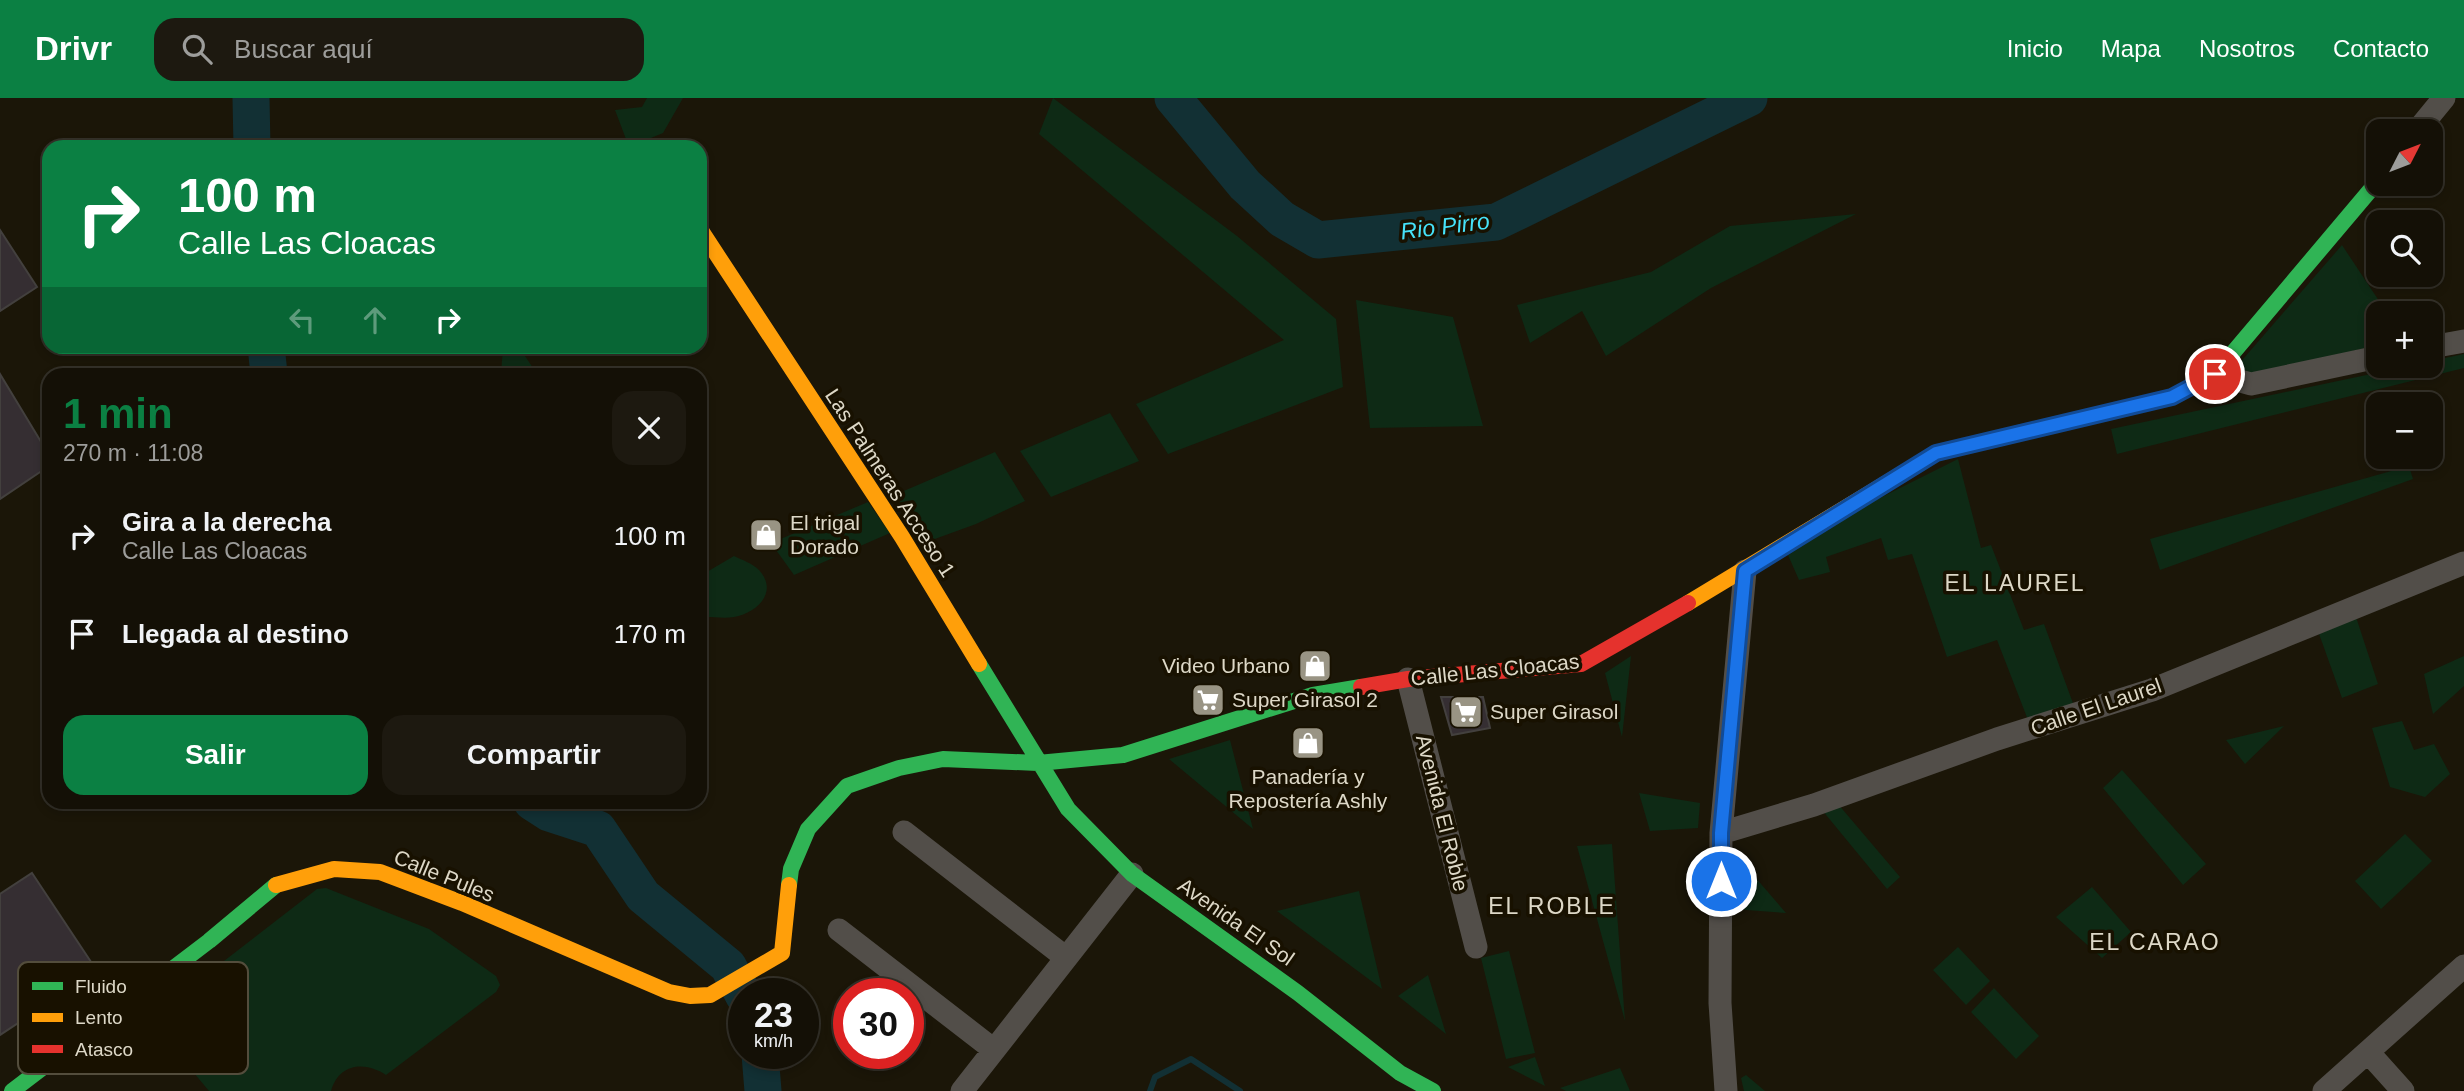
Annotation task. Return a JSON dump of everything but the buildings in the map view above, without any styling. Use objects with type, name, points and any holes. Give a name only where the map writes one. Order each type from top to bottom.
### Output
[{"type":"street","points":[[2427,119],[2444,98]]},
{"type":"street","name":"Calle Las Cloacas","points":[[710,995],[782,953],[786,936],[786,896],[791,869],[808,829],[847,786],[899,768],[943,759],[1038,762],[1123,755],[1313,695],[1408,679],[1581,664],[1745,571],[1936,453],[2172,397],[2215,374],[2366,195]]},
{"type":"street","name":"Las Palmeras Acceso 1","points":[[707,240],[902,537],[1038,762]]},
{"type":"street","points":[[2443,345],[2464,341]]},
{"type":"street","points":[[2215,374],[2251,384],[2366,360]]},
{"type":"street","name":"Calle El Laurel","points":[[1721,833],[1814,805],[1997,740],[2152,690],[2464,563]]},
{"type":"street","points":[[1726,1091],[1720,1003],[1721,833],[1745,571]]},
{"type":"street","name":"Avenida El Roble","points":[[1408,679],[1476,947]]},
{"type":"street","name":"Avenida El Sol","points":[[1038,762],[1069,809],[1132,874],[1298,993],[1400,1073],[1433,1091]]},
{"type":"street","points":[[904,832],[1065,957]]},
{"type":"street","name":"Calle Pules","points":[[181,962],[275,885],[334,869],[380,872],[669,992],[690,996],[710,995]]},
{"type":"street","points":[[962,1091],[1132,874]]},
{"type":"street","points":[[839,930],[994,1050]]},
{"type":"street","points":[[2324,1091],[2464,966]]},
{"type":"street","points":[[2368,1052],[2403,1091]]},
{"type":"street","name":"Calle Pules","points":[[12,1091],[34,1074]]},
{"type":"green space","points":[[647,98],[683,98],[663,133],[646,140],[626,140],[615,110],[642,107]]},
{"type":"green space","points":[[1053,98],[1237,236],[1336,319],[1343,387],[1168,454],[1136,404],[1284,340],[1039,134]]},
{"type":"green space","points":[[1856,214],[1711,288],[1606,356],[1582,311],[1530,343],[1517,305],[1651,272],[1730,226]]},
{"type":"green space","points":[[2342,245],[2366,281],[2366,287],[2370,287],[2379,301],[2366,301],[2366,348],[2252,375],[2237,366]]},
{"type":"green space","points":[[1356,300],[1453,317],[1483,426],[1370,428]]},
{"type":"green space","points":[[502,354],[524,354],[533,368],[501,368]]},
{"type":"green space","points":[[2464,354],[2464,368],[2443,373],[2443,358]]},
{"type":"green space","points":[[2366,375],[2366,378],[2424,378],[2117,454],[2111,429]]},
{"type":"green space","points":[[1110,413],[1139,461],[1051,497],[1020,451]]},
{"type":"green space","points":[[995,452],[1025,501],[976,524],[921,544],[892,496]]},
{"type":"green space","points":[[1958,459],[1981,548],[1991,545],[2024,630],[2044,624],[2074,706],[2028,720],[1997,640],[1947,657],[1912,554],[1888,560],[1881,538],[1826,557],[1830,572],[1799,580],[1788,555],[1870,503]]},
{"type":"green space","points":[[2398,469],[2410,469],[2413,479],[2160,570],[2150,539]]},
{"type":"green space","points":[[868,502],[890,533],[794,575],[771,543]]},
{"type":"green space","points":[[734,556],[759,570],[765,578],[766,593],[757,606],[742,615],[730,618],[707,617],[707,572]]},
{"type":"green space","points":[[2356,617],[2378,684],[2342,698],[2318,631]]},
{"type":"green space","points":[[1631,656],[1622,737],[1605,673]]},
{"type":"green space","points":[[2464,656],[2464,686],[2433,714],[2424,674]]},
{"type":"green space","points":[[2402,721],[2414,750],[2434,744],[2450,774],[2425,797],[2390,787],[2372,728]]},
{"type":"green space","points":[[2284,726],[2245,764],[2226,740]]},
{"type":"green space","points":[[1230,740],[1253,829],[1169,759]]},
{"type":"green space","points":[[2122,770],[2206,864],[2183,885],[2103,788]]},
{"type":"green space","points":[[1639,793],[1700,803],[1698,828],[1650,831]]},
{"type":"green space","points":[[1838,804],[1900,877],[1887,889],[1822,810]]},
{"type":"green space","points":[[2405,834],[2432,861],[2381,909],[2355,881]]},
{"type":"green space","points":[[1612,844],[1625,1021],[1577,846]]},
{"type":"green space","points":[[1730,848],[1786,913],[1733,909]]},
{"type":"green space","points":[[2092,887],[2131,932],[2102,958],[2056,917]]},
{"type":"green space","points":[[326,888],[429,929],[496,976],[500,985],[496,992],[386,1075],[370,1068],[354,1067],[340,1075],[331,1091],[209,1091],[195,1074],[248,1074],[248,962],[223,962],[317,889]]},
{"type":"green space","points":[[1359,891],[1382,989],[1277,911]]},
{"type":"green space","points":[[1958,947],[1990,981],[1966,1005],[1933,970]]},
{"type":"green space","points":[[1509,951],[1535,1053],[1506,1059],[1481,958]]},
{"type":"green space","points":[[1428,975],[1446,1034],[1398,996]]},
{"type":"green space","points":[[1994,988],[2039,1036],[2016,1059],[1971,1012]]},
{"type":"green space","points":[[1535,1057],[1545,1086],[1508,1067]]},
{"type":"green space","points":[[1620,1068],[1630,1091],[1566,1091],[1560,1088]]},
{"type":"green space","points":[[1746,1075],[1765,1091],[1744,1091],[1741,1078]]},
{"type":"waterway","points":[[251,98],[252,140]]},
{"type":"waterway","name":"Rio Pirro","points":[[1173,98],[1245,185],[1282,219],[1318,240],[1496,222],[1749,98]]},
{"type":"waterway","points":[[267,354],[268,368]]},
{"type":"waterway","points":[[543,809],[598,829],[643,896],[728,966],[734,978]]},
{"type":"waterway","points":[[1150,1091],[1155,1077],[1191,1059],[1240,1091]]},
{"type":"waterway","points":[[761,1069],[763,1091]]},
{"type":"traffic: fast","points":[[2015,434],[2172,397],[2215,374],[2366,195]]},
{"type":"traffic: fast","points":[[979,664],[1068,809],[1132,874],[1298,993],[1400,1073],[1433,1091]]},
{"type":"traffic: fast","points":[[789,885],[791,869],[808,829],[847,786],[899,768],[943,759],[1038,763],[1123,755],[1313,695],[1361,687]]},
{"type":"traffic: fast","points":[[181,962],[276,885]]},
{"type":"traffic: fast","points":[[12,1091],[34,1074]]},
{"type":"traffic: slow","points":[[707,240],[902,537],[979,664]]},
{"type":"traffic: slow","points":[[1688,603],[1936,453],[2015,434]]},
{"type":"traffic: slow","points":[[276,885],[334,869],[380,872],[462,903],[669,992],[690,996],[710,995],[782,953],[789,885]]},
{"type":"traffic: jam","points":[[1361,687],[1408,679],[1581,664],[1688,603]]},
{"type":"place","name":"El trigal Dorado","points":[[766,535]]},
{"type":"place","name":"Video Urbano","points":[[1315,666]]},
{"type":"place","name":"Super Girasol 2","points":[[1208,700]]},
{"type":"place","name":"Super Girasol","points":[[1466,712]]},
{"type":"place","name":"Panadería y Repostería Ashly","points":[[1308,743]]},
{"type":"district","name":"EL LAUREL","points":[[2015,583]]},
{"type":"district","name":"EL ROBLE","points":[[1552,906]]},
{"type":"district","name":"EL CARAO","points":[[2155,942]]},
{"type":"route","points":[[1721,881],[1721,833],[1745,571],[1936,453],[2172,397],[2215,374]]}]
